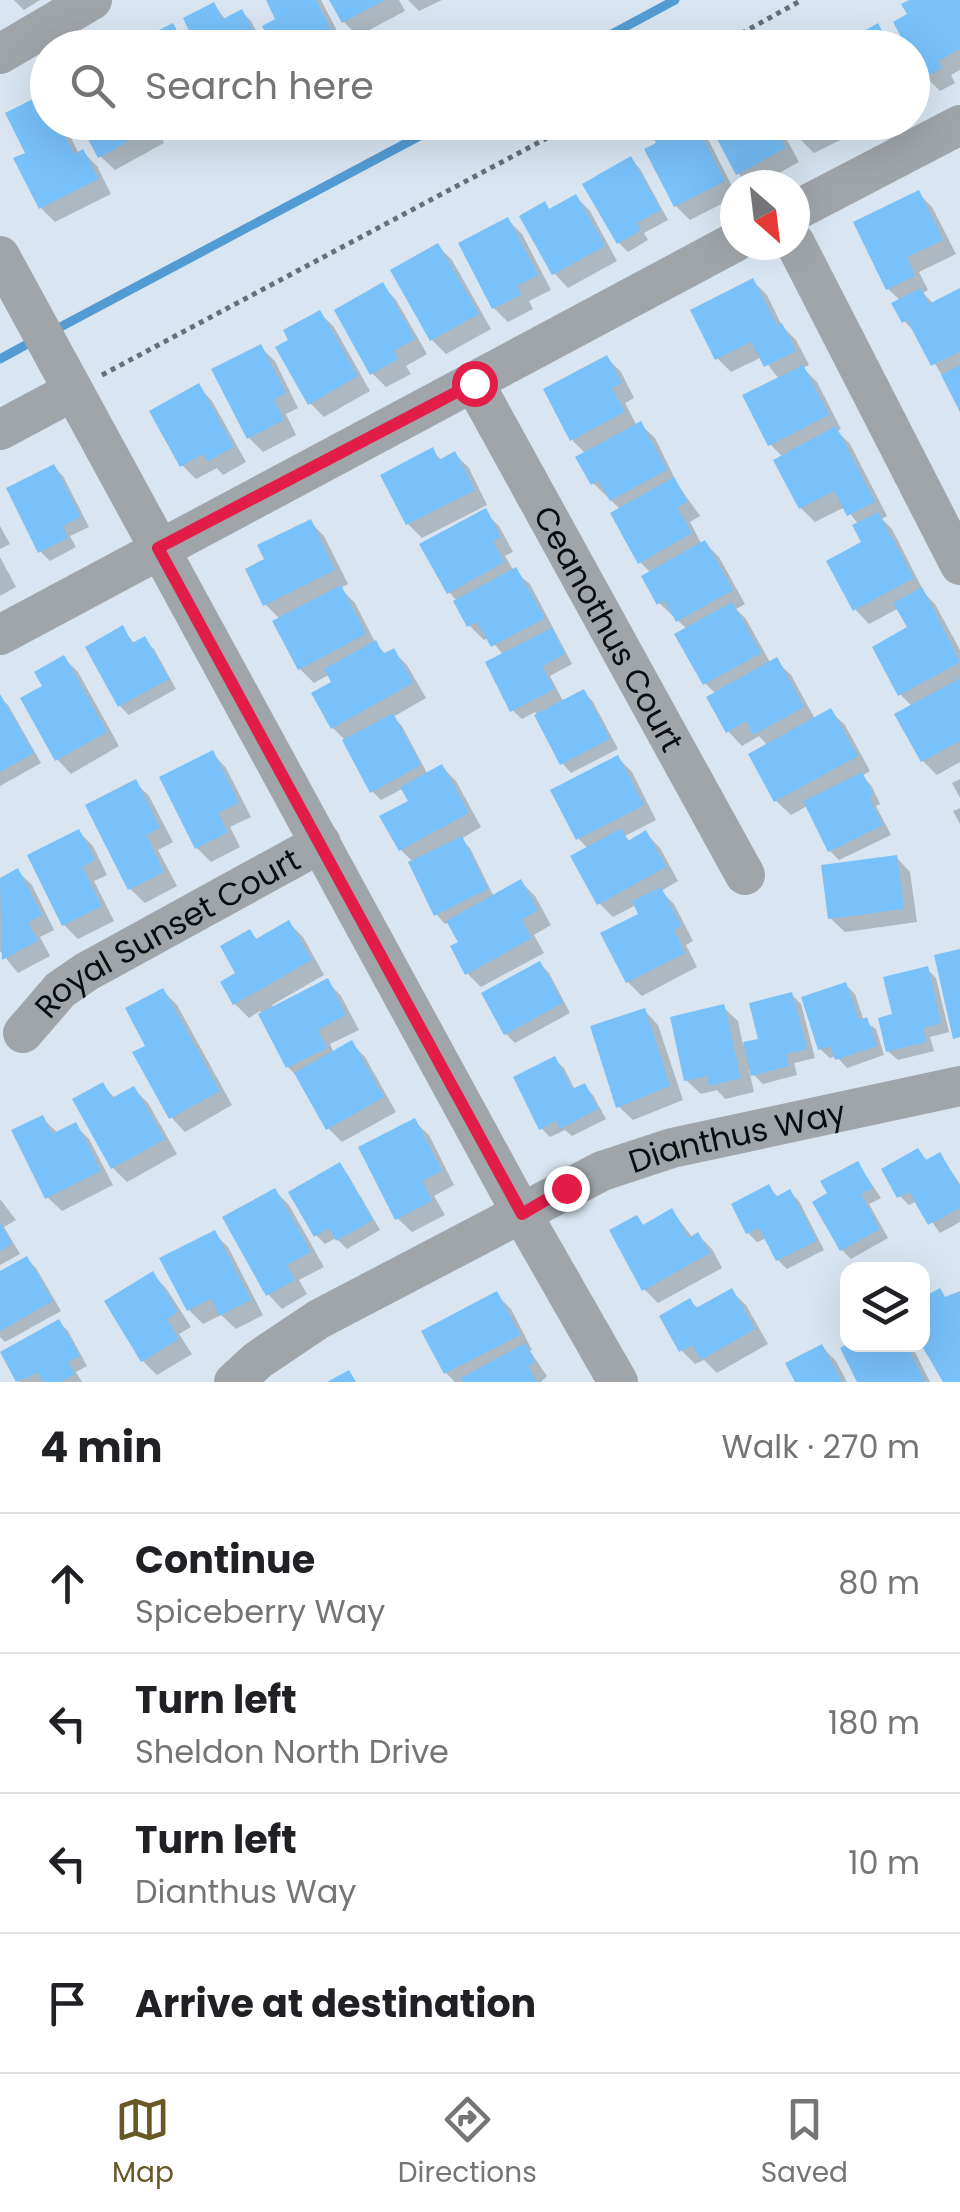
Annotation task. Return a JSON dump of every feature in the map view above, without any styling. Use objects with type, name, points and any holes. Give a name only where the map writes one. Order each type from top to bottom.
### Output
[{"type":"street","points":[[41,30],[92,0]]},
{"type":"street","points":[[0,54],[30,36]]},
{"type":"street","points":[[810,202],[960,126]]},
{"type":"street","points":[[0,636],[720,250]]},
{"type":"street","points":[[1,257],[87,383],[158,548],[618,1382]]},
{"type":"street","points":[[804,260],[960,565]]},
{"type":"street","points":[[0,430],[87,383]]},
{"type":"street","name":"Ceanothus Court","points":[[474,383],[744,875]]},
{"type":"street","name":"Royal Sunset Court","points":[[22,1033],[60,990],[86,972],[321,843]]},
{"type":"street","name":"Dianthus Way","points":[[234,1382],[258,1360],[319,1319],[602,1171],[672,1148],[960,1086]]},
{"type":"path","points":[[748,30],[802,0]]},
{"type":"path","points":[[87,383],[542,140]]},
{"type":"building","points":[[266,0],[316,0],[331,30],[264,30],[262,26],[275,19]]},
{"type":"building","points":[[329,0],[385,0],[342,23]]},
{"type":"building","points":[[909,0],[960,0],[960,49],[938,61],[942,68],[930,75],[930,30],[897,30],[893,22],[907,14],[901,4]]},
{"type":"building","points":[[214,2],[223,19],[242,9],[253,30],[189,30],[183,18]]},
{"type":"building","points":[[30,100],[30,140],[67,140],[74,154],[83,149],[99,179],[39,209],[13,158],[25,153],[5,113]]},
{"type":"building","points":[[88,140],[130,140],[98,158]]},
{"type":"building","points":[[655,140],[704,140],[720,171],[720,184],[674,207],[644,149],[656,143]]},
{"type":"building","points":[[718,140],[782,140],[786,148],[745,170],[733,170]]},
{"type":"building","points":[[631,156],[661,210],[637,223],[641,230],[617,244],[582,184]]},
{"type":"building","points":[[919,190],[943,240],[907,257],[915,276],[886,290],[853,222]]},
{"type":"building","points":[[576,194],[605,246],[552,275],[519,216],[545,201],[549,209]]},
{"type":"building","points":[[508,217],[538,275],[517,286],[521,295],[492,309],[458,243]]},
{"type":"building","points":[[438,243],[479,314],[430,341],[390,270]]},
{"type":"building","points":[[753,278],[777,326],[782,323],[796,351],[764,367],[751,342],[715,360],[690,310]]},
{"type":"building","points":[[383,282],[415,339],[394,351],[398,359],[370,375],[334,310]]},
{"type":"building","points":[[921,288],[929,304],[960,288],[960,351],[931,366],[907,320],[902,323],[891,303]]},
{"type":"building","points":[[320,310],[358,376],[308,405],[275,347],[288,340],[283,330]]},
{"type":"building","points":[[261,344],[286,393],[274,400],[284,420],[247,439],[211,369]]},
{"type":"building","points":[[607,355],[622,383],[612,388],[625,412],[570,441],[543,389]]},
{"type":"building","points":[[803,365],[829,415],[768,446],[742,395]]},
{"type":"building","points":[[960,365],[960,412],[941,375]]},
{"type":"building","points":[[199,383],[234,447],[207,462],[203,454],[180,467],[149,411]]},
{"type":"building","points":[[641,421],[667,470],[610,501],[598,480],[591,485],[575,457]]},
{"type":"building","points":[[836,426],[875,502],[847,516],[834,491],[799,509],[773,460]]},
{"type":"building","points":[[433,447],[439,460],[455,451],[475,490],[406,525],[380,475]]},
{"type":"building","points":[[54,464],[81,517],[63,526],[68,538],[38,553],[6,488]]},
{"type":"building","points":[[674,477],[688,502],[677,507],[692,533],[638,564],[610,513]]},
{"type":"building","points":[[486,508],[501,537],[493,541],[504,562],[447,594],[419,544]]},
{"type":"building","points":[[878,512],[914,578],[853,611],[826,561],[861,542],[852,525]]},
{"type":"building","points":[[311,519],[335,570],[263,606],[245,569],[264,559],[257,545]]},
{"type":"building","points":[[705,540],[733,590],[676,622],[664,600],[657,605],[641,576]]},
{"type":"building","points":[[516,567],[545,618],[491,647],[477,622],[467,627],[453,601]]},
{"type":"building","points":[[341,585],[366,634],[298,670],[272,621]]},
{"type":"building","points":[[922,587],[960,662],[898,696],[872,647],[907,627],[893,603]]},
{"type":"building","points":[[732,602],[761,653],[703,685],[674,634]]},
{"type":"building","points":[[123,625],[132,643],[145,636],[169,679],[118,707],[85,647]]},
{"type":"building","points":[[552,628],[565,654],[542,666],[554,689],[510,712],[485,662]]},
{"type":"building","points":[[376,640],[383,654],[394,648],[413,683],[331,729],[311,693],[331,682],[324,669]]},
{"type":"building","points":[[64,655],[107,732],[55,761],[20,698],[42,686],[34,672]]},
{"type":"building","points":[[777,657],[804,707],[753,735],[746,721],[726,733],[706,697]]},
{"type":"building","points":[[960,678],[960,741],[921,762],[894,714]]},
{"type":"building","points":[[584,689],[610,739],[560,765],[534,715]]},
{"type":"building","points":[[0,694],[34,753],[0,772]]},
{"type":"building","points":[[831,708],[858,756],[774,802],[748,754]]},
{"type":"building","points":[[393,713],[421,765],[370,793],[342,740]]},
{"type":"building","points":[[213,750],[239,803],[218,813],[228,832],[195,849],[159,777]]},
{"type":"building","points":[[618,755],[644,805],[576,840],[550,790]]},
{"type":"building","points":[[442,764],[469,813],[399,851],[379,816],[408,801],[400,787]]},
{"type":"building","points":[[862,772],[883,825],[828,852],[803,801]]},
{"type":"building","points":[[136,779],[160,828],[146,835],[164,872],[128,890],[85,805]]},
{"type":"building","points":[[621,828],[628,841],[646,830],[666,867],[597,905],[570,856]]},
{"type":"building","points":[[79,829],[95,860],[82,867],[102,906],[62,926],[27,855]]},
{"type":"building","points":[[462,836],[488,889],[434,916],[408,862]]},
{"type":"building","points":[[897,855],[904,909],[828,919],[821,865]]},
{"type":"building","points":[[18,868],[42,915],[28,923],[38,941],[2,960],[0,878]]},
{"type":"building","points":[[521,879],[538,910],[522,920],[532,938],[465,975],[450,946],[458,942],[446,921]]},
{"type":"building","points":[[661,887],[681,926],[674,930],[685,953],[626,983],[600,933],[638,914],[632,901]]},
{"type":"building","points":[[289,920],[312,960],[233,1005],[220,982],[235,973],[220,946],[250,929],[256,939]]},
{"type":"building","points":[[960,949],[960,1037],[953,1039],[934,955]]},
{"type":"building","points":[[540,961],[563,1003],[504,1035],[481,993]]},
{"type":"building","points":[[928,966],[941,1023],[923,1028],[926,1042],[886,1052],[878,1018],[892,1014],[883,977]]},
{"type":"building","points":[[328,978],[346,1015],[318,1030],[327,1048],[286,1068],[258,1014]]},
{"type":"building","points":[[846,982],[859,1020],[867,1017],[877,1046],[835,1060],[830,1046],[818,1050],[801,997]]},
{"type":"building","points":[[163,988],[220,1091],[169,1119],[132,1052],[145,1046],[125,1008]]},
{"type":"building","points":[[792,992],[807,1049],[786,1054],[789,1066],[751,1076],[743,1042],[758,1039],[749,1003]]},
{"type":"building","points":[[724,1004],[741,1078],[709,1086],[707,1076],[684,1081],[670,1017]]},
{"type":"building","points":[[645,1008],[670,1086],[616,1108],[590,1026]]},
{"type":"building","points":[[352,1040],[384,1097],[326,1130],[294,1073]]},
{"type":"building","points":[[555,1056],[572,1089],[585,1083],[598,1109],[560,1129],[556,1121],[539,1130],[513,1077]]},
{"type":"building","points":[[103,1082],[112,1098],[134,1086],[165,1139],[111,1169],[72,1099]]},
{"type":"building","points":[[43,1115],[52,1134],[76,1122],[101,1171],[45,1199],[11,1130]]},
{"type":"building","points":[[415,1118],[442,1171],[422,1181],[432,1201],[395,1220],[358,1147]]},
{"type":"building","points":[[918,1148],[926,1160],[940,1152],[960,1187],[960,1208],[928,1225],[909,1192],[897,1198],[881,1169]]},
{"type":"building","points":[[858,1161],[873,1188],[861,1194],[880,1229],[840,1251],[812,1202],[827,1193],[820,1181]]},
{"type":"building","points":[[340,1162],[373,1220],[336,1241],[329,1228],[314,1237],[288,1192]]},
{"type":"building","points":[[769,1184],[776,1197],[790,1189],[817,1241],[776,1261],[759,1228],[746,1234],[731,1204]]},
{"type":"building","points":[[275,1188],[311,1252],[287,1265],[295,1280],[266,1296],[222,1217]]},
{"type":"building","points":[[672,1208],[689,1238],[698,1232],[710,1253],[642,1291],[609,1230],[637,1215],[643,1225]]},
{"type":"building","points":[[0,1222],[12,1244],[0,1251]]},
{"type":"building","points":[[215,1230],[251,1300],[219,1316],[211,1299],[187,1311],[159,1258]]},
{"type":"building","points":[[27,1256],[53,1301],[0,1331],[0,1271]]},
{"type":"building","points":[[153,1271],[178,1312],[167,1319],[179,1339],[141,1362],[104,1301]]},
{"type":"building","points":[[732,1288],[755,1329],[701,1360],[692,1345],[679,1352],[659,1316],[690,1298],[696,1308]]},
{"type":"building","points":[[940,1288],[945,1297],[960,1291],[960,1382],[943,1382],[926,1352],[930,1352],[930,1294]]},
{"type":"building","points":[[497,1291],[520,1335],[444,1374],[421,1331]]},
{"type":"building","points":[[59,1319],[80,1356],[68,1362],[75,1374],[60,1382],[43,1382],[38,1373],[16,1382],[0,1352]]},
{"type":"building","points":[[525,1343],[535,1362],[528,1366],[537,1382],[463,1382],[461,1378]]},
{"type":"building","points":[[822,1344],[842,1382],[795,1382],[785,1363]]},
{"type":"building","points":[[842,1352],[910,1352],[925,1382],[857,1382]]},
{"type":"building","points":[[349,1370],[356,1382],[327,1382]]},
{"type":"waterway","points":[[619,30],[675,0]]},
{"type":"waterway","points":[[51,332],[412,140]]},
{"type":"waterway","points":[[0,359],[33,341]]},
{"type":"route","points":[[474,383],[158,548],[522,1214],[566,1188]]}]
